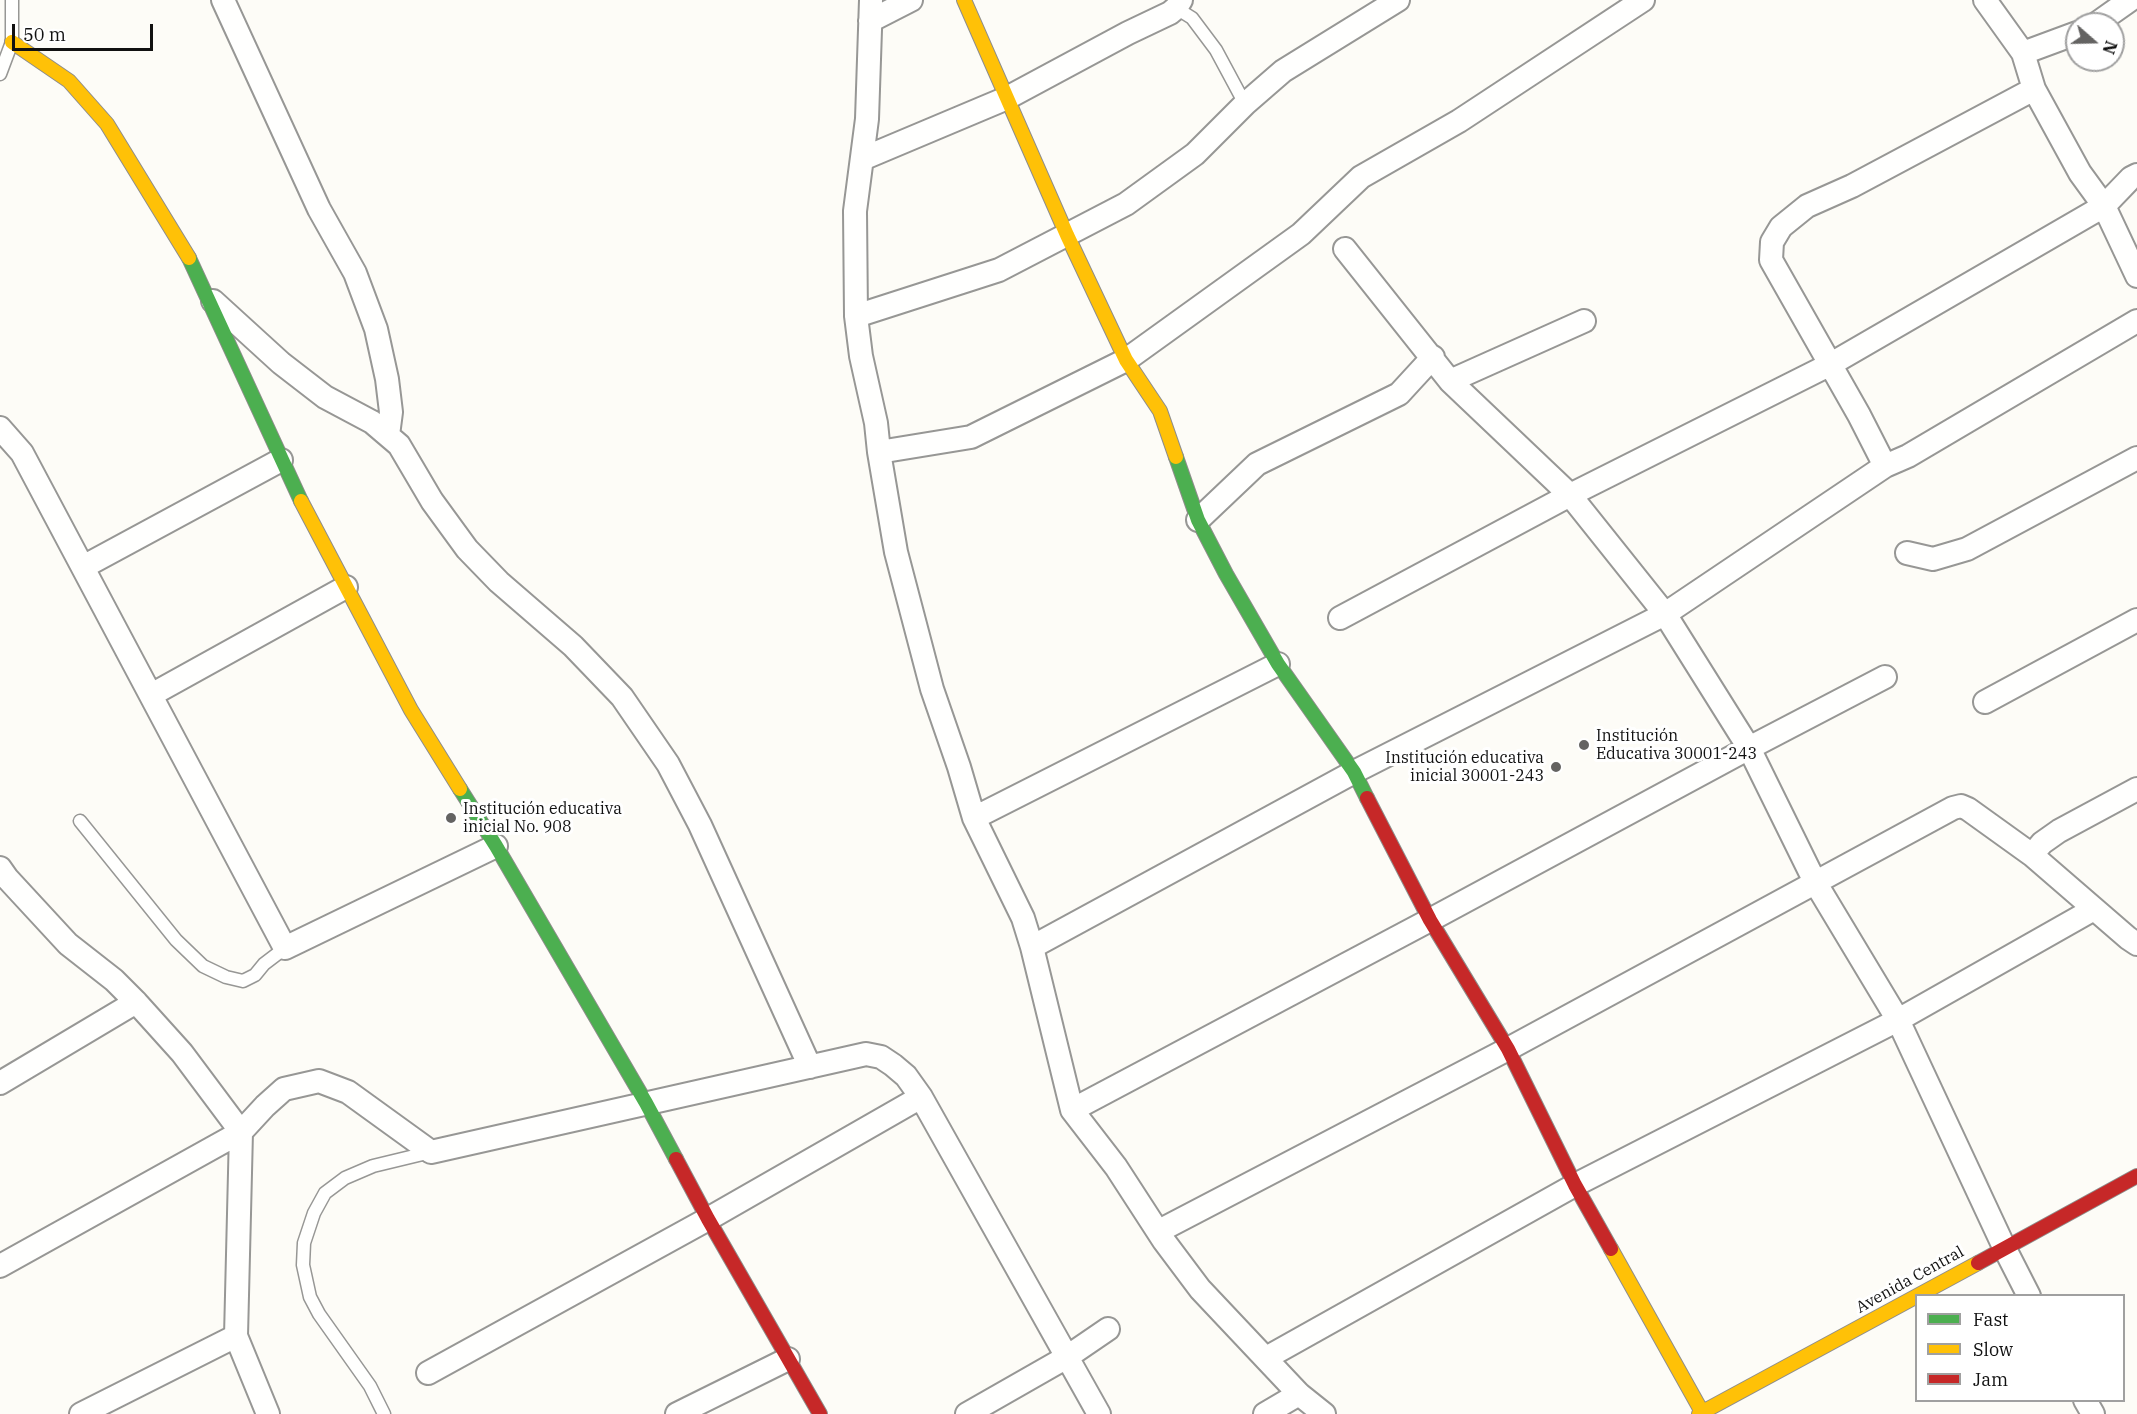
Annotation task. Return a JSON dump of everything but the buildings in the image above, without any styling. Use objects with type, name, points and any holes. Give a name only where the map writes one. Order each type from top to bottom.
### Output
[{"type":"main road","points":[[964,0],[1067,235],[1126,360],[1160,411],[1198,520],[1278,664],[1354,772],[1430,920],[1508,1049],[1575,1185],[1702,1414]]},
{"type":"main road","points":[[12,42],[69,81],[107,124],[194,265],[281,460],[411,710],[496,846],[646,1103],[708,1219],[820,1414]]},
{"type":"main road","name":"Avenida Central","points":[[1919,1294],[2137,1176]]},
{"type":"main road","name":"Avenida Central","points":[[1702,1414],[1915,1296]]},
{"type":"street","points":[[223,0],[319,209],[355,273],[376,329],[387,379],[391,412],[388,435]]},
{"type":"street","points":[[911,0],[871,11],[867,119],[855,211],[856,316],[861,356],[876,423],[896,552],[932,689],[974,818],[1023,918],[1072,1110],[1116,1167],[1164,1241],[1200,1289],[1299,1394],[1324,1414]]},
{"type":"street","points":[[856,316],[999,270],[1126,204],[1194,154],[1283,71],[1398,0]]},
{"type":"street","points":[[879,452],[971,437],[1126,360],[1301,234],[1361,177],[1459,121],[1643,0]]},
{"type":"street","points":[[1985,0],[2023,53],[2034,89],[2080,173],[2104,206],[2137,276]]},
{"type":"street","points":[[2113,12],[2130,0]]},
{"type":"street","points":[[862,159],[1007,99],[1178,4]]},
{"type":"street","points":[[2023,53],[2065,37]]},
{"type":"street","points":[[1885,466],[1831,364],[1771,260],[1772,243],[1781,227],[1807,206],[1852,186],[2034,89]]},
{"type":"street","points":[[1340,618],[1570,495],[1831,364],[2104,206],[2137,174]]},
{"type":"street","points":[[1345,249],[1450,381],[1570,495],[1665,614],[1749,747],[1815,882],[1898,1020],[2004,1247],[2029,1294]]},
{"type":"street","points":[[205,294],[281,363],[325,398],[372,422],[399,445],[432,501],[467,549],[499,582],[581,654],[622,697],[668,764],[700,825],[810,1067]]},
{"type":"street","points":[[1450,381],[1584,321]]},
{"type":"street","points":[[1032,947],[1354,772],[1665,614],[1885,466],[1908,456],[2137,321]]},
{"type":"street","points":[[1198,520],[1257,464],[1399,394],[1433,357]]},
{"type":"street","points":[[0,428],[22,453],[285,948],[496,846]]},
{"type":"street","points":[[1907,554],[1933,559],[1967,549],[2137,458]]},
{"type":"street","points":[[82,567],[281,460]]},
{"type":"street","points":[[151,695],[346,587]]},
{"type":"street","points":[[1985,702],[2137,620]]},
{"type":"street","points":[[974,818],[1278,664]]},
{"type":"street","points":[[1072,1110],[1749,747],[1885,677]]},
{"type":"street","points":[[2032,855],[2042,843],[2059,831],[2137,789]]},
{"type":"street","points":[[1159,1231],[1508,1049],[1953,808],[1961,806],[1979,816],[2032,855],[2137,944]]},
{"type":"street","points":[[2,876],[68,944],[114,980],[136,1002],[182,1053],[241,1132],[236,1336],[268,1414]]},
{"type":"street","points":[[1266,1358],[1575,1185],[1898,1020],[2094,909]]},
{"type":"street","points":[[0,1083],[136,1002]]},
{"type":"street","points":[[0,1266],[241,1132],[284,1089],[319,1081],[348,1092],[432,1152],[866,1054],[881,1057],[906,1076],[921,1097],[1099,1414]]},
{"type":"street","points":[[428,1373],[708,1219],[921,1097]]},
{"type":"street","points":[[967,1414],[1067,1357],[1108,1329]]},
{"type":"street","points":[[81,1414],[236,1336]]},
{"type":"street","points":[[678,1414],[788,1359]]},
{"type":"street","points":[[1265,1414],[1299,1394]]},
{"type":"lane","points":[[0,74],[12,42],[12,0]]},
{"type":"lane","points":[[1178,4],[1216,50],[1245,104]]},
{"type":"lane","points":[[80,821],[176,940],[203,966],[226,977],[243,981],[255,975],[264,964],[285,948]]},
{"type":"lane","points":[[384,1414],[370,1386],[319,1314],[310,1297],[303,1265],[304,1243],[314,1213],[326,1192],[345,1178],[373,1166],[432,1152]]},
{"type":"traffic: fast","points":[[189,258],[301,501]]},
{"type":"traffic: fast","points":[[1176,457],[1198,520],[1226,574],[1278,664],[1354,772],[1367,798]]},
{"type":"traffic: fast","points":[[460,789],[496,846],[646,1103],[676,1159]]},
{"type":"traffic: slow","points":[[964,0],[1067,235],[1126,360],[1160,411],[1176,457]]},
{"type":"traffic: slow","points":[[12,42],[69,81],[107,124],[189,258]]},
{"type":"traffic: slow","points":[[301,501],[411,710],[460,789]]},
{"type":"traffic: slow","points":[[1611,1249],[1705,1414]]},
{"type":"traffic: slow","points":[[1921,1294],[1978,1263]]},
{"type":"traffic: slow","points":[[1699,1414],[1915,1297]]},
{"type":"traffic: jam","points":[[1367,798],[1430,920],[1508,1049],[1575,1185],[1611,1249]]},
{"type":"traffic: jam","points":[[676,1159],[820,1414]]},
{"type":"traffic: jam","points":[[1978,1263],[2137,1176]]},
{"type":"place","name":"Institución Educativa 30001-243","points":[[1584,745]]},
{"type":"place","name":"Institución educativa inicial 30001-243","points":[[1556,767]]},
{"type":"place","name":"Institución educativa inicial No. 908","points":[[451,818]]}]
